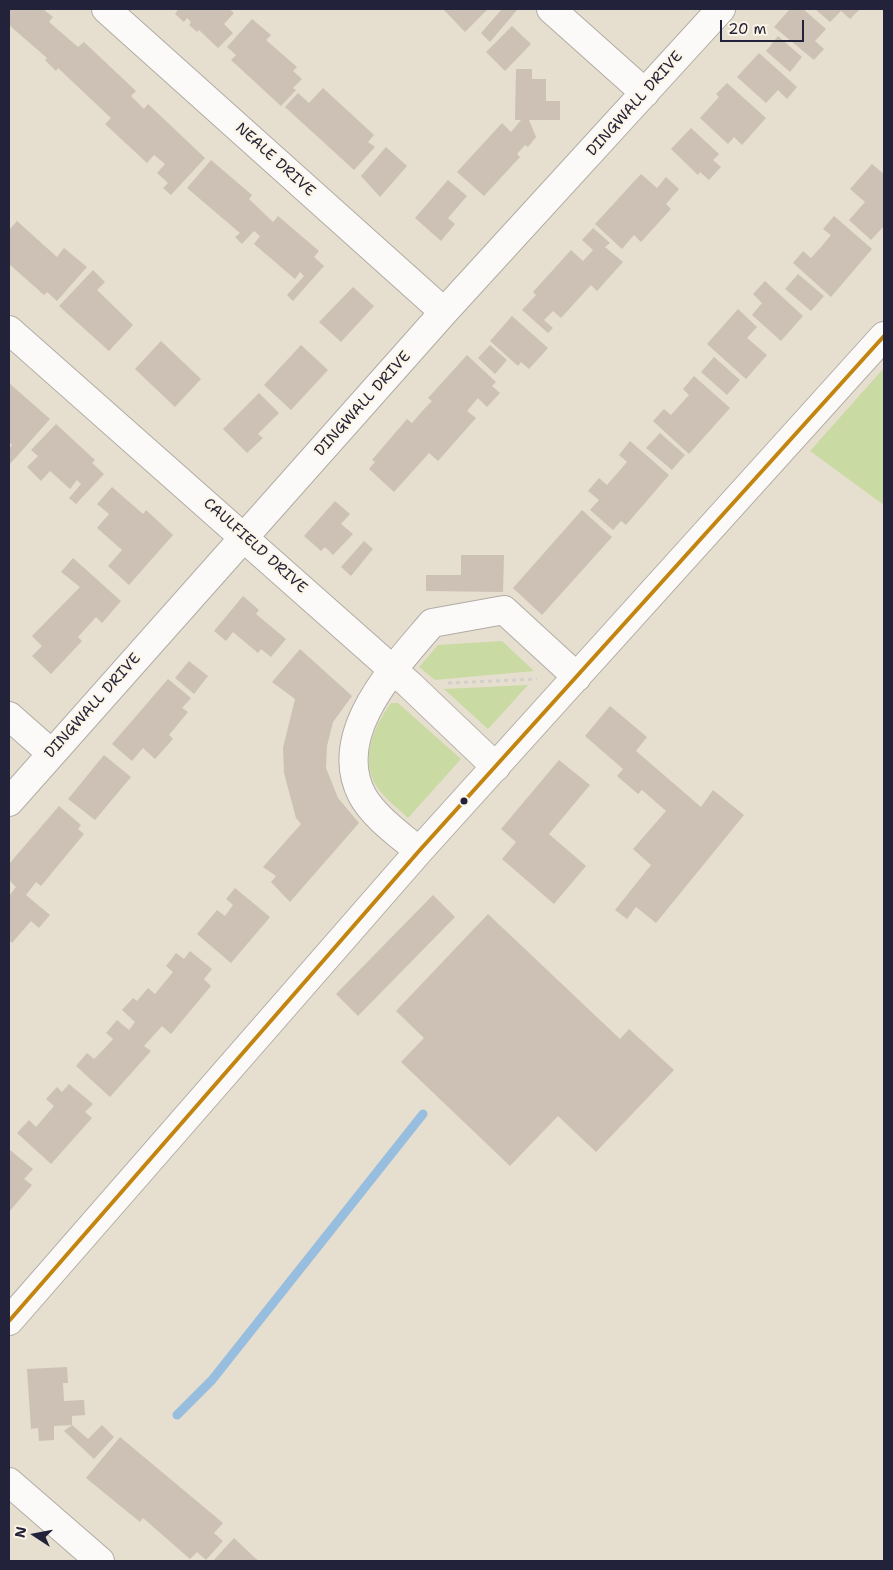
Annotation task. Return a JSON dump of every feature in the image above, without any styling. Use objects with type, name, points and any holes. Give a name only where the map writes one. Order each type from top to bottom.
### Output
[{"type":"street","name":"NEALE DRIVE","points":[[106,9],[444,312]]},
{"type":"street","points":[[551,9],[645,93]]},
{"type":"street","name":"DINGWALL DRIVE","points":[[9,802],[444,312],[721,9]]},
{"type":"street","name":"CAULFIELD DRIVE","points":[[9,330],[245,536],[402,677],[496,767]]},
{"type":"street","points":[[9,1321],[418,851],[884,336]]},
{"type":"street","points":[[418,851],[388,825],[363,796],[354,771],[354,745],[364,716],[402,677],[432,623],[504,610],[577,677]]},
{"type":"street","points":[[9,716],[51,753]]},
{"type":"street","points":[[9,1482],[100,1561]]},
{"type":"path","points":[[402,677],[577,677]]},
{"type":"green space","points":[[884,368],[884,505],[810,451]]},
{"type":"green space","points":[[502,641],[534,671],[435,680],[419,667],[438,645]]},
{"type":"green space","points":[[528,685],[488,729],[444,689]]},
{"type":"green space","points":[[391,703],[398,703],[461,759],[408,818],[377,787],[369,766],[369,755],[374,733]]},
{"type":"building","points":[[9,9],[43,9],[53,17],[49,22],[78,47],[84,42],[136,91],[131,96],[144,109],[148,104],[205,158],[171,195],[163,188],[168,183],[157,173],[165,164],[154,155],[147,163],[105,124],[111,118],[58,68],[56,71],[45,60],[47,58],[9,25]]},
{"type":"building","points":[[176,9],[229,9],[234,13],[224,24],[233,33],[218,48],[199,30],[197,32],[189,25],[191,22],[187,18],[184,22],[175,14],[178,10]]},
{"type":"building","points":[[445,9],[488,9],[465,32]]},
{"type":"building","points":[[502,9],[517,10],[490,42],[481,33]]},
{"type":"building","points":[[790,9],[803,9],[826,29],[815,41],[824,49],[814,60],[774,27]]},
{"type":"building","points":[[815,9],[860,9],[850,19],[841,11],[830,22]]},
{"type":"building","points":[[252,19],[271,35],[266,40],[297,67],[293,71],[302,79],[293,88],[296,90],[281,106],[231,60],[236,55],[227,47]]},
{"type":"building","points":[[512,26],[531,44],[505,71],[486,52]]},
{"type":"building","points":[[778,36],[802,57],[790,72],[766,51]]},
{"type":"building","points":[[759,53],[797,87],[787,99],[778,90],[766,103],[737,77]]},
{"type":"building","points":[[516,69],[532,69],[532,79],[546,79],[546,101],[560,101],[560,120],[529,120],[536,137],[528,147],[525,145],[517,154],[520,157],[484,196],[457,172],[502,123],[511,132],[521,120],[515,120]]},
{"type":"building","points":[[727,83],[766,118],[742,145],[734,137],[728,144],[700,118],[719,97],[716,94]]},
{"type":"building","points":[[323,88],[374,135],[368,142],[375,147],[354,170],[285,107],[298,93],[309,103]]},
{"type":"building","points":[[691,128],[719,154],[713,160],[721,167],[709,180],[700,172],[698,175],[671,149]]},
{"type":"building","points":[[386,147],[407,166],[380,197],[361,176]]},
{"type":"building","points":[[211,160],[252,195],[249,199],[273,222],[278,216],[319,251],[314,257],[324,266],[293,301],[287,295],[304,276],[300,272],[295,279],[254,244],[260,236],[254,231],[242,244],[235,237],[240,233],[187,188]]},
{"type":"building","points":[[872,164],[884,174],[884,226],[871,240],[849,220],[865,202],[850,189]]},
{"type":"building","points":[[641,174],[657,188],[666,177],[679,189],[666,204],[671,209],[641,242],[634,235],[622,249],[595,224]]},
{"type":"building","points":[[448,180],[467,196],[448,218],[455,224],[441,241],[415,218]]},
{"type":"building","points":[[834,216],[872,249],[831,297],[793,263],[803,251],[811,258],[821,247],[831,235],[823,229]]},
{"type":"building","points":[[17,221],[57,257],[64,248],[87,267],[57,301],[47,292],[44,295],[9,264],[9,230]]},
{"type":"building","points":[[593,228],[610,243],[605,247],[623,262],[597,291],[591,285],[561,318],[553,311],[544,320],[553,328],[548,333],[522,310],[536,295],[533,292],[571,250],[583,261],[593,250],[582,240]]},
{"type":"building","points":[[93,270],[105,282],[97,290],[133,325],[109,351],[59,306]]},
{"type":"building","points":[[798,274],[824,296],[811,311],[785,289]]},
{"type":"building","points":[[765,281],[803,316],[781,341],[752,315],[762,303],[753,294]]},
{"type":"building","points":[[353,287],[374,306],[341,342],[319,322]]},
{"type":"building","points":[[738,309],[757,327],[747,338],[767,355],[746,379],[707,344]]},
{"type":"building","points":[[512,316],[548,348],[529,369],[521,362],[518,366],[490,341]]},
{"type":"building","points":[[161,341],[201,379],[175,407],[135,369]]},
{"type":"building","points":[[301,345],[328,370],[291,410],[264,385]]},
{"type":"building","points":[[490,345],[507,360],[495,374],[478,358]]},
{"type":"building","points":[[467,355],[496,382],[492,386],[500,393],[487,407],[478,398],[467,411],[476,418],[438,461],[429,453],[394,492],[369,469],[375,462],[372,460],[407,419],[412,423],[432,401],[428,398]]},
{"type":"building","points":[[714,357],[740,380],[727,395],[701,372]]},
{"type":"building","points":[[694,376],[730,408],[689,454],[653,421],[664,409],[671,415],[689,395],[683,389]]},
{"type":"building","points":[[9,383],[50,419],[10,464],[9,449],[12,445],[9,442]]},
{"type":"building","points":[[259,393],[279,413],[258,434],[263,438],[247,453],[223,429]]},
{"type":"building","points":[[56,424],[95,460],[92,463],[104,474],[76,504],[69,498],[81,484],[77,480],[70,489],[50,471],[41,481],[27,467],[38,456],[31,450]]},
{"type":"building","points":[[660,433],[685,455],[672,470],[646,448]]},
{"type":"building","points":[[630,441],[669,475],[626,525],[621,521],[613,530],[590,510],[599,500],[588,491],[599,478],[607,485],[627,462],[619,455]]},
{"type":"building","points":[[112,487],[143,514],[146,510],[173,535],[129,585],[108,566],[122,550],[97,528],[109,514],[97,504]]},
{"type":"building","points":[[335,501],[350,514],[341,524],[353,534],[333,555],[325,547],[321,551],[304,536]]},
{"type":"building","points":[[582,510],[612,537],[542,615],[513,588]]},
{"type":"building","points":[[364,541],[373,549],[351,576],[341,567]]},
{"type":"building","points":[[461,555],[504,555],[503,592],[426,591],[426,575],[461,575]]},
{"type":"building","points":[[73,558],[121,601],[102,623],[96,617],[78,637],[82,641],[51,674],[32,656],[42,646],[32,636],[80,587],[61,572]]},
{"type":"building","points":[[243,596],[259,610],[256,614],[286,639],[271,657],[261,649],[258,653],[233,632],[226,641],[214,631]]},
{"type":"building","points":[[300,649],[352,696],[333,722],[327,746],[326,768],[338,798],[359,823],[290,902],[271,882],[276,876],[263,867],[301,824],[296,818],[284,773],[283,748],[295,699],[272,682]]},
{"type":"building","points":[[189,661],[208,676],[194,694],[175,678]]},
{"type":"building","points":[[168,679],[191,698],[182,708],[188,712],[169,735],[173,739],[155,759],[143,748],[132,761],[112,744]]},
{"type":"building","points":[[610,706],[647,737],[636,751],[701,807],[713,790],[744,815],[656,923],[636,907],[627,919],[615,910],[651,865],[633,849],[666,811],[642,790],[638,794],[617,776],[623,769],[585,736]]},
{"type":"building","points":[[104,755],[131,777],[95,820],[68,799]]},
{"type":"building","points":[[559,760],[590,785],[549,834],[586,866],[554,904],[502,859],[516,842],[501,829]]},
{"type":"building","points":[[59,806],[81,825],[78,829],[84,834],[41,886],[36,882],[26,895],[50,915],[39,928],[31,921],[12,943],[9,940],[9,896],[16,887],[9,880],[9,864]]},
{"type":"building","points":[[235,888],[270,917],[231,963],[197,934],[217,910],[225,916],[233,905],[226,899]]},
{"type":"building","points":[[433,895],[455,917],[358,1016],[336,994]]},
{"type":"building","points":[[488,914],[620,1039],[629,1029],[674,1070],[596,1152],[558,1116],[510,1166],[401,1062],[424,1038],[396,1011]]},
{"type":"building","points":[[190,951],[212,969],[204,979],[211,986],[171,1034],[162,1026],[144,1046],[151,1051],[110,1097],[76,1066],[87,1053],[94,1059],[113,1039],[106,1033],[117,1020],[129,1030],[135,1022],[122,1010],[133,998],[137,1001],[148,988],[155,994],[173,972],[166,966],[176,953],[184,959]]},
{"type":"building","points":[[69,1084],[93,1104],[85,1112],[92,1118],[51,1164],[17,1133],[29,1120],[36,1127],[54,1106],[46,1099],[57,1087],[62,1092]]},
{"type":"building","points":[[10,1150],[33,1169],[24,1179],[32,1185],[9,1212]]},
{"type":"building","points":[[67,1367],[68,1383],[63,1383],[64,1401],[84,1400],[85,1415],[72,1416],[72,1425],[54,1426],[54,1440],[39,1441],[38,1428],[31,1429],[27,1369]]},
{"type":"building","points":[[72,1425],[88,1439],[102,1425],[114,1437],[94,1459],[64,1431]]},
{"type":"building","points":[[120,1437],[223,1523],[214,1533],[223,1541],[206,1560],[197,1552],[190,1559],[143,1518],[140,1522],[86,1478]]},
{"type":"building","points":[[234,1538],[254,1557],[259,1561],[213,1561]]},
{"type":"waterway","points":[[177,1415],[212,1380],[423,1114]]},
{"type":"transit line","points":[[9,1321],[419,851],[884,336]]}]
